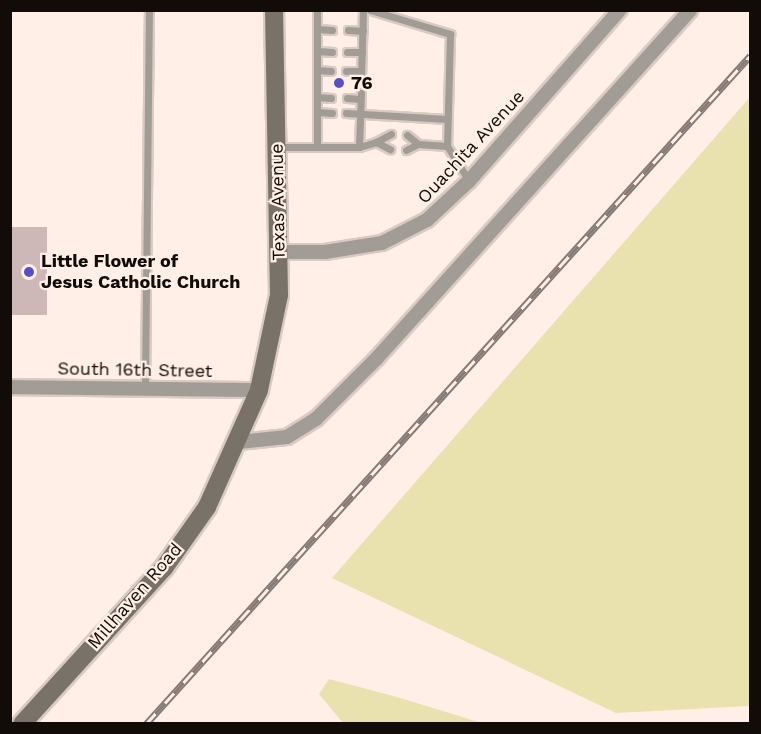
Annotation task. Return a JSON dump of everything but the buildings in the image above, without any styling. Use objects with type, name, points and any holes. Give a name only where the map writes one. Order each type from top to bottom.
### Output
[{"type":"main road","name":"Texas Avenue","points":[[260,390],[275,328],[279,252],[274,10]]},
{"type":"main road","name":"Millhaven Road","points":[[22,723],[164,568],[207,507],[239,442],[260,390]]},
{"type":"street","name":"Ouachita Avenue","points":[[279,252],[325,252],[382,243],[427,220],[469,181],[620,10]]},
{"type":"street","points":[[239,442],[287,437],[316,419],[377,358],[690,10]]},
{"type":"street","name":"South 16th Street","points":[[10,387],[260,390]]},
{"type":"lane","points":[[145,387],[149,10]]},
{"type":"lane","points":[[317,10],[317,147]]},
{"type":"lane","points":[[346,71],[361,74],[363,10]]},
{"type":"lane","points":[[370,10],[450,34],[447,146],[469,181]]},
{"type":"lane","points":[[317,29],[332,30]]},
{"type":"lane","points":[[348,30],[363,31]]},
{"type":"lane","points":[[317,51],[332,52]]},
{"type":"lane","points":[[347,52],[362,52]]},
{"type":"lane","points":[[317,70],[331,71]]},
{"type":"lane","points":[[347,98],[361,96],[359,147]]},
{"type":"lane","points":[[317,97],[332,98]]},
{"type":"lane","points":[[317,112],[332,113]]},
{"type":"lane","points":[[346,113],[447,119]]},
{"type":"lane","points":[[277,147],[359,147],[391,134]]},
{"type":"lane","points":[[407,135],[418,144]]},
{"type":"lane","points":[[376,142],[390,149]]},
{"type":"lane","points":[[406,150],[418,144],[447,146]]},
{"type":"shaded area","points":[[750,97],[750,706],[616,713],[332,578]]},
{"type":"shaded area","points":[[329,679],[482,723],[343,723],[319,694]]},
{"type":"railway","points":[[146,724],[750,56]]},
{"type":"place","name":"76","points":[[339,83]]},
{"type":"place","name":"Little Flower of Jesus Catholic Church","points":[[29,272]]}]
